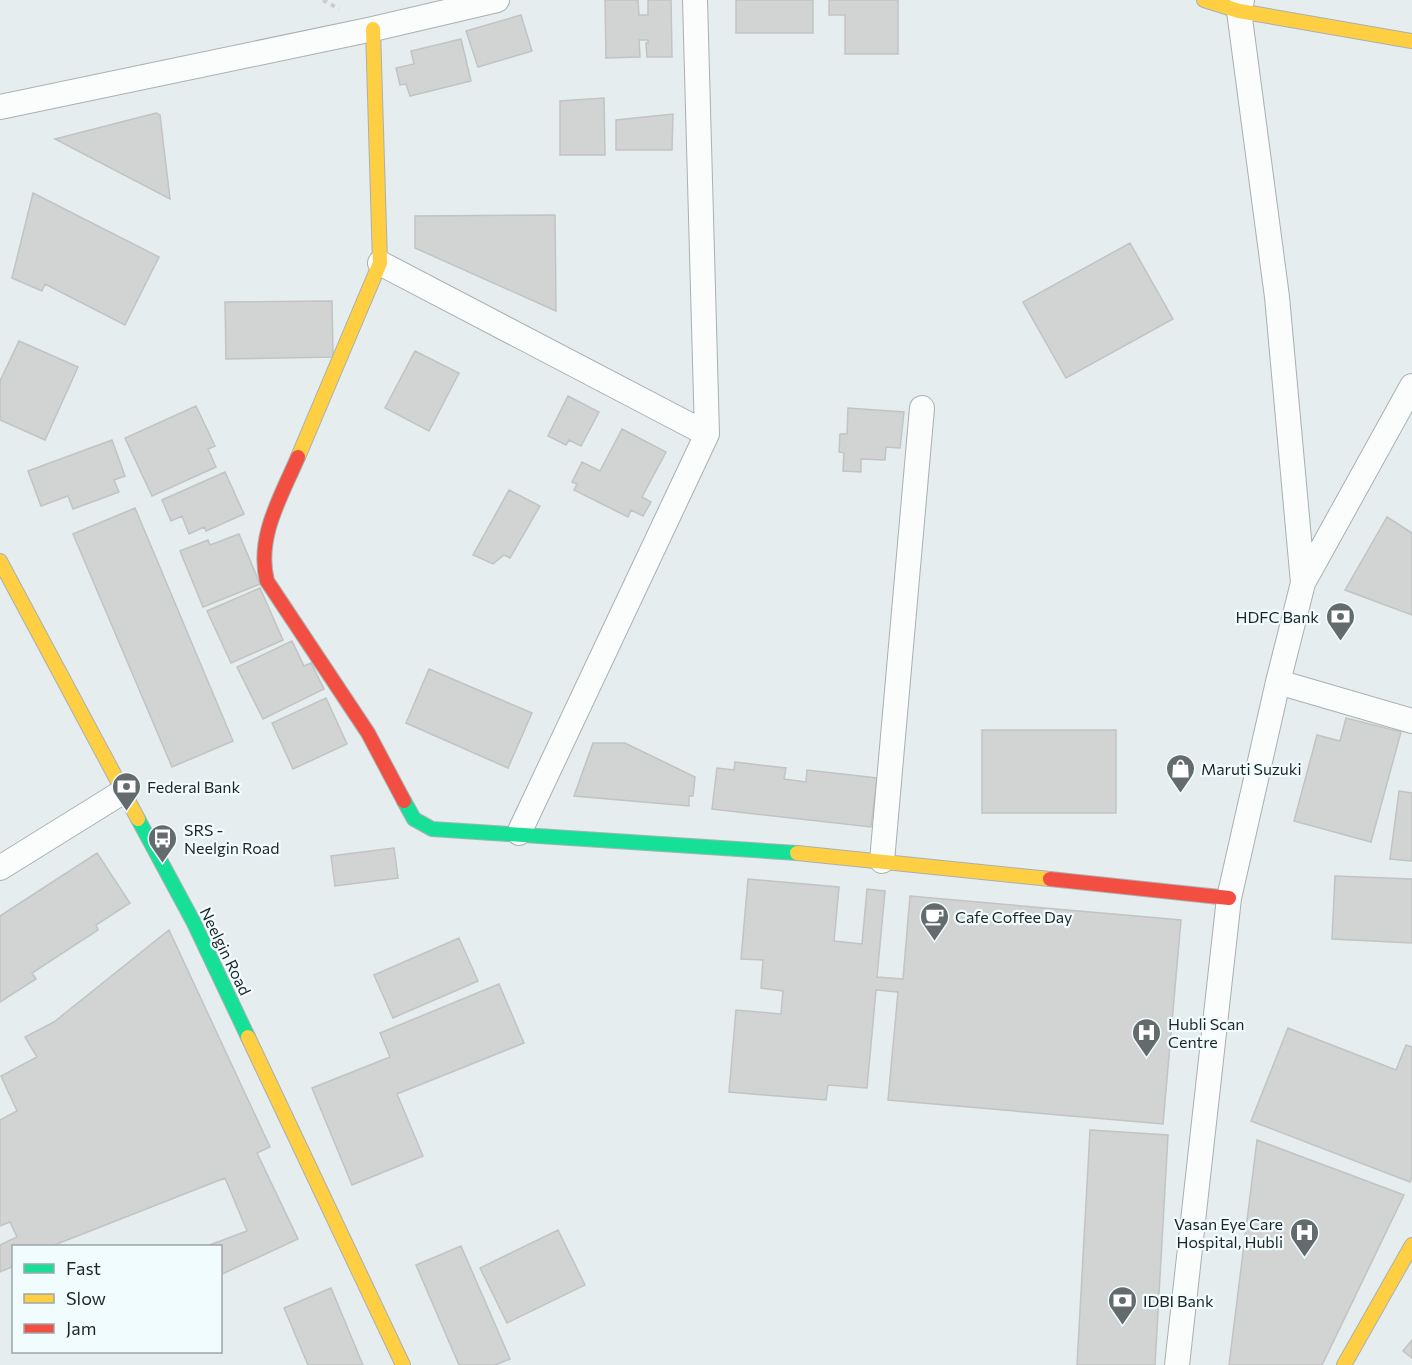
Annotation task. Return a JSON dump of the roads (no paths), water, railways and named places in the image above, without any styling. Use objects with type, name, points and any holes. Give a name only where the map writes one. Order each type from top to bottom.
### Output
[{"type":"street","points":[[0,107],[373,29],[497,0]]},
{"type":"street","points":[[519,833],[707,434],[695,0]]},
{"type":"street","points":[[1204,0],[1240,5],[1412,41]]},
{"type":"street","points":[[1240,5],[1277,297],[1303,583]]},
{"type":"street","points":[[373,29],[380,263],[271,521],[263,543],[261,562],[267,581],[368,733],[414,819],[432,828],[782,851],[1229,898]]},
{"type":"street","points":[[380,263],[707,434]]},
{"type":"street","points":[[1178,1365],[1229,898],[1278,682],[1303,583],[1412,386]]},
{"type":"street","points":[[882,861],[922,408]]},
{"type":"street","name":"Neelgin Road","points":[[0,561],[194,923],[403,1365]]},
{"type":"street","points":[[1278,682],[1412,722]]},
{"type":"street","points":[[0,868],[124,791]]},
{"type":"street","points":[[1344,1365],[1412,1245]]},
{"type":"place","name":"HDFC Bank","points":[[1340,642]]},
{"type":"place","name":"Maruti Suzuki","points":[[1180,794]]},
{"type":"place","name":"Federal Bank","points":[[126,812]]},
{"type":"place","name":"SRS - Neelgin Road","points":[[163,864]]},
{"type":"place","name":"Cafe Coffee Day","points":[[934,942]]},
{"type":"place","name":"Hubli Scan Centre","points":[[1147,1058]]},
{"type":"place","name":"Vasan Eye Care Hospital, Hubli","points":[[1304,1258]]},
{"type":"place","name":"IDBI Bank","points":[[1122,1326]]}]
